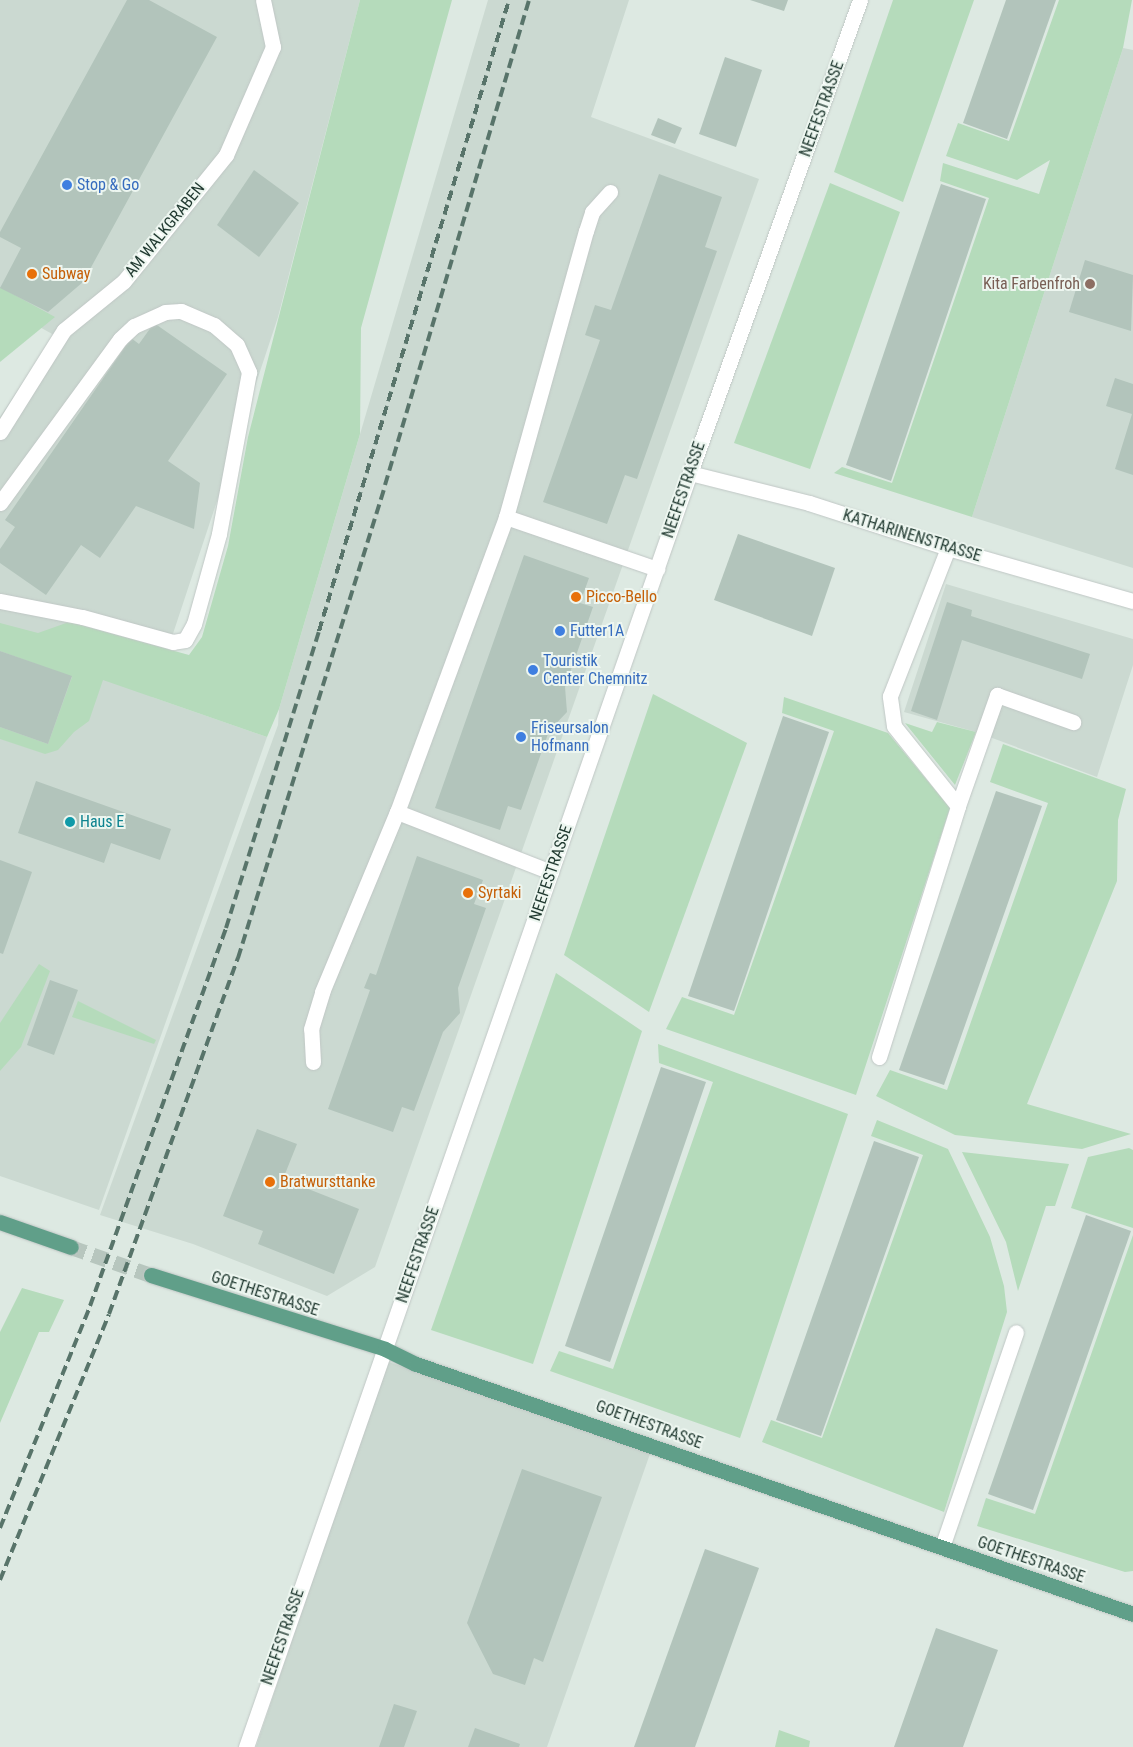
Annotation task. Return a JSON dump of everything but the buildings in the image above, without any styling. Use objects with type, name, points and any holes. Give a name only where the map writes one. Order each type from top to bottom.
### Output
[{"type":"main road","points":[[0,1222],[71,1247]]},
{"type":"main road","name":"GOETHESTRASSE","points":[[151,1275],[384,1350],[416,1364],[1133,1614]]},
{"type":"street","name":"AM WALKGRABEN","points":[[0,432],[64,330],[124,281],[226,155],[272,47],[263,0]]},
{"type":"street","name":"NEEFESTRASSE","points":[[246,1747],[690,473],[860,0]]},
{"type":"street","points":[[313,1062],[311,1029],[322,992],[397,812],[506,518],[592,212],[610,192]]},
{"type":"street","points":[[0,502],[120,339],[134,326],[165,312],[181,312],[214,324],[237,345],[249,372],[219,534],[194,624],[186,640],[173,642],[82,617],[0,601]]},
{"type":"street","name":"KATHARINENSTRASSE","points":[[690,473],[809,503],[948,548],[1133,601]]},
{"type":"street","points":[[506,518],[657,569]]},
{"type":"street","points":[[948,548],[890,696],[894,726],[958,806]]},
{"type":"street","points":[[879,1057],[958,806],[997,695],[1074,722]]},
{"type":"street","points":[[397,812],[551,872]]},
{"type":"street","points":[[942,1547],[1016,1332]]},
{"type":"shaded area","points":[[0,0],[360,0],[278,317],[152,697],[267,737],[99,1210],[0,1176],[0,417],[54,335],[0,305]]},
{"type":"shaded area","points":[[488,0],[629,0],[591,117],[759,179],[375,1267],[327,1296],[193,1244],[100,1215],[278,725],[279,709]]},
{"type":"shaded area","name":"Kita Farbenfroh","points":[[1123,48],[1133,50],[1133,568],[972,517]]},
{"type":"shaded area","points":[[946,584],[1133,639],[1133,665],[1097,777],[976,732],[904,712]]},
{"type":"shaded area","points":[[386,1361],[651,1451],[547,1747],[256,1747]]},
{"type":"green space","points":[[360,0],[452,0],[361,328],[360,434],[279,709],[267,737],[103,680],[89,721],[74,732],[58,750],[45,754],[0,739],[0,727],[48,744],[72,677],[0,651],[0,623],[38,633],[69,622],[189,655],[202,637],[228,546],[248,437]]},
{"type":"green space","points":[[893,0],[974,0],[903,202],[834,172]]},
{"type":"green space","points":[[1059,0],[1132,0],[1123,48],[972,517],[834,473],[842,467],[892,483],[989,198],[940,181],[943,163],[1039,194],[1050,160],[1017,180],[946,156],[958,123],[1009,141]]},
{"type":"green space","points":[[830,183],[900,212],[810,469],[734,443]]},
{"type":"green space","points":[[0,287],[55,317],[0,362]]},
{"type":"green space","points":[[653,694],[747,743],[649,1012],[564,955]]},
{"type":"green space","points":[[784,697],[888,733],[950,808],[856,1095],[666,1029],[682,997],[734,1015],[834,731],[782,713]]},
{"type":"green space","points":[[937,722],[976,732],[955,785],[905,723],[932,732]]},
{"type":"green space","points":[[1003,744],[1126,789],[1118,820],[1117,881],[1027,1104],[1131,1134],[1082,1149],[955,1135],[876,1096],[890,1070],[947,1090],[1048,803],[990,782]]},
{"type":"green space","points":[[39,964],[50,971],[21,1047],[0,1071],[0,1023]]},
{"type":"green space","points":[[556,973],[642,1031],[533,1364],[431,1330]]},
{"type":"green space","points":[[78,1001],[156,1040],[154,1044],[72,1017]]},
{"type":"green space","points":[[658,1044],[848,1114],[740,1438],[550,1371],[559,1351],[613,1369],[713,1082],[659,1063]]},
{"type":"green space","points":[[877,1120],[948,1149],[990,1237],[1004,1286],[1007,1312],[944,1512],[762,1442],[771,1420],[822,1438],[923,1155],[871,1136]]},
{"type":"green space","points":[[1129,1148],[1133,1150],[1133,1228],[1071,1208],[1088,1157]]},
{"type":"green space","points":[[962,1152],[1069,1164],[1055,1206],[1046,1206],[1018,1291],[1006,1242]]},
{"type":"green space","points":[[1133,1235],[1133,1571],[1125,1572],[977,1526],[986,1498],[1035,1514]]},
{"type":"green space","points":[[22,1288],[64,1300],[49,1332],[39,1332],[0,1423],[0,1332]]},
{"type":"green space","points":[[779,1730],[810,1741],[809,1747],[775,1747]]},
{"type":"tunnel","points":[[71,1247],[151,1275]]},
{"type":"railway","points":[[0,1528],[90,1306],[226,928],[319,631],[509,0]]},
{"type":"railway","points":[[0,1580],[109,1314],[238,958],[385,485],[529,0]]},
{"type":"place","name":"Stop & Go","points":[[67,185]]},
{"type":"place","name":"Subway","points":[[32,274]]},
{"type":"place","name":"Kita Farbenfroh","points":[[1090,284]]},
{"type":"place","name":"Picco-Bello","points":[[576,597]]},
{"type":"place","name":"Futter1A","points":[[560,631]]},
{"type":"place","name":"Touristik Center Chemnitz","points":[[533,670]]},
{"type":"place","name":"Friseursalon Hofmann","points":[[521,737]]},
{"type":"place","name":"Haus E","points":[[70,822]]},
{"type":"place","name":"Syrtaki","points":[[468,893]]},
{"type":"place","name":"Bratwursttanke","points":[[270,1182]]}]
